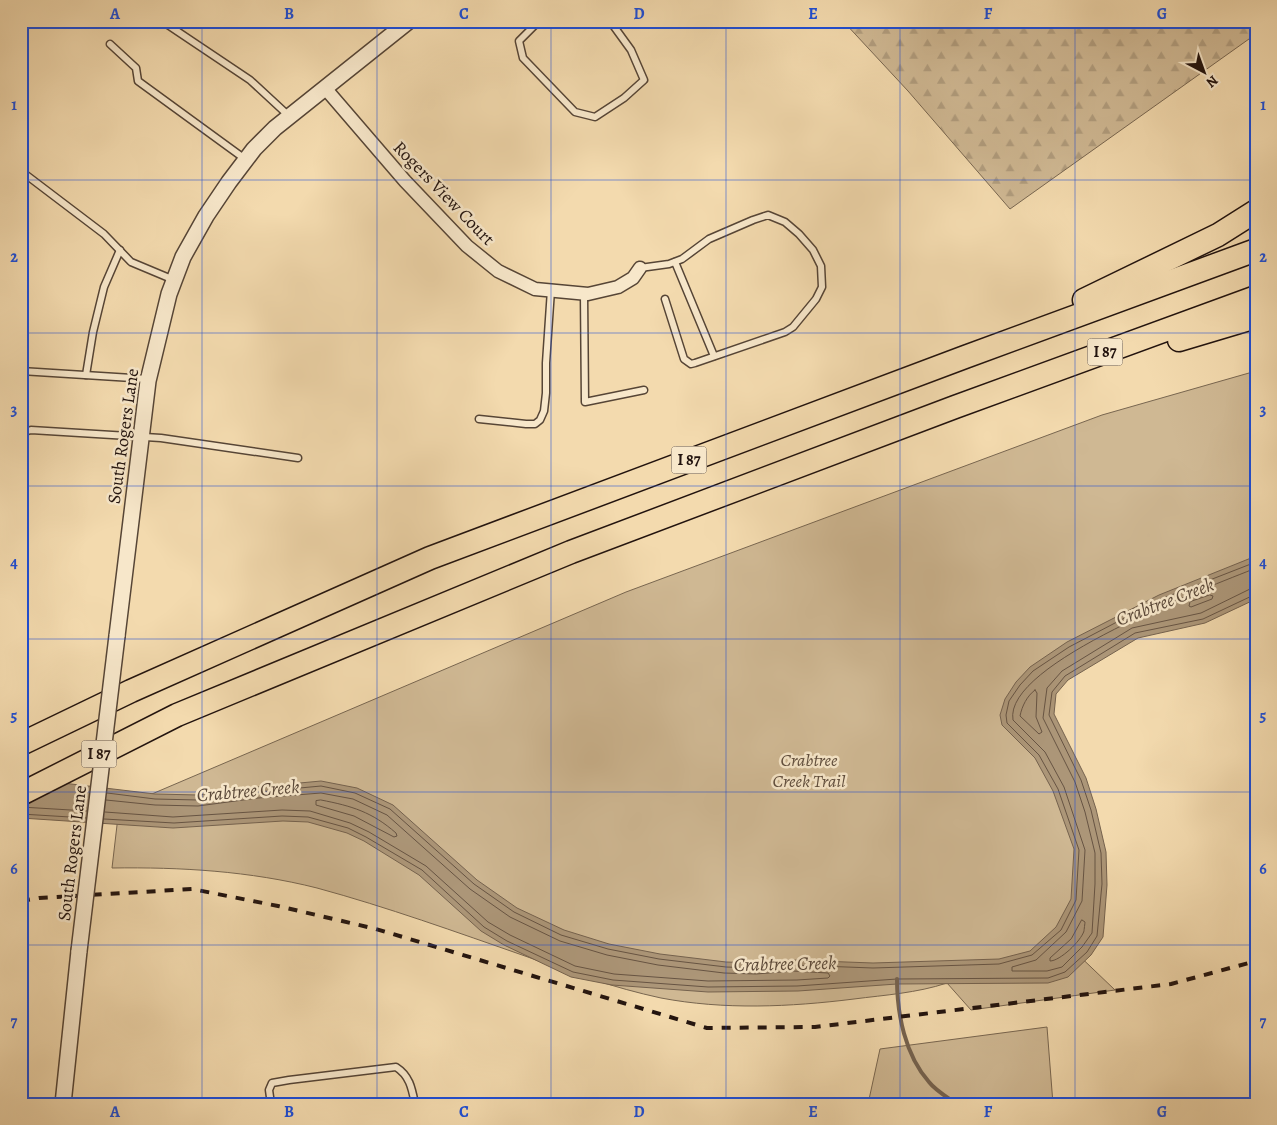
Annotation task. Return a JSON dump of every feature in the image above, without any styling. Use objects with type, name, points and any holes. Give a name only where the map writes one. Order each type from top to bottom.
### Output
[{"type":"highway","points":[[965,357],[1218,235],[1256,211]]},
{"type":"highway","name":"I 87","points":[[21,744],[131,691],[430,558],[1256,250]]},
{"type":"highway","name":"I 87","points":[[21,794],[177,715],[571,552],[1256,296]]},
{"type":"highway","points":[[955,407],[1256,316]]},
{"type":"street","name":"South Rogers Lane","points":[[63,1104],[79,951],[148,379],[157,338],[174,280],[183,257],[206,216],[246,160],[275,128],[409,21]]},
{"type":"street","name":"Rogers View Court","points":[[325,88],[405,180],[467,246],[498,271],[535,289],[584,294],[618,287],[633,278],[640,268]]},
{"type":"lane","points":[[162,21],[250,80],[290,117]]},
{"type":"lane","points":[[539,21],[519,41],[523,58],[575,112],[595,117],[624,98],[644,80],[631,50],[610,21]]},
{"type":"lane","points":[[110,44],[136,68],[138,81],[246,160]]},
{"type":"lane","points":[[21,171],[104,234],[131,262],[174,280]]},
{"type":"lane","points":[[640,268],[675,262],[709,239],[768,215],[785,222],[799,234],[813,250],[821,266],[822,287],[794,327],[691,364],[684,359],[665,298]]},
{"type":"lane","points":[[86,375],[93,332],[104,287],[120,250]]},
{"type":"lane","points":[[675,262],[714,356]]},
{"type":"lane","points":[[479,419],[526,424],[535,424],[540,420],[544,410],[546,393],[551,290]]},
{"type":"lane","points":[[584,294],[585,402],[644,390]]},
{"type":"lane","points":[[21,371],[148,379]]},
{"type":"lane","points":[[21,433],[31,430],[141,436],[298,458]]},
{"type":"lane","points":[[271,1104],[269,1090],[272,1083],[396,1067],[405,1073],[411,1086],[415,1104]]},
{"type":"green space","points":[[843,21],[1256,21],[1256,34],[1010,209],[908,91]]},
{"type":"green space","name":"Crabtree Creek Trail","points":[[1256,371],[1256,573],[1040,678],[1083,824],[1070,947],[1115,990],[971,1010],[947,983],[901,993],[806,1004],[733,1006],[685,1002],[609,985],[369,903],[292,882],[215,871],[112,868],[119,808],[626,592],[1102,415]]},
{"type":"green space","points":[[1047,1027],[1053,1104],[868,1104],[880,1049]]},
{"type":"water","name":"Crabtree Creek","points":[[1256,556],[1256,599],[1205,623],[1138,638],[1068,680],[1056,694],[1054,714],[1086,778],[1096,809],[1106,852],[1107,885],[1103,937],[1091,955],[1068,977],[1048,983],[897,984],[798,991],[708,992],[612,985],[571,977],[504,945],[481,931],[419,875],[364,841],[347,833],[308,822],[283,821],[173,828],[21,818],[21,778],[155,794],[198,795],[321,781],[357,788],[393,805],[477,880],[517,908],[564,930],[609,944],[660,954],[726,962],[756,963],[793,960],[873,963],[999,959],[1030,951],[1056,927],[1071,899],[1074,849],[1053,791],[1035,758],[1002,725],[1000,715],[1005,699],[1016,682],[1030,667],[1067,642],[1159,595]]},
{"type":"waterway","points":[[897,979],[901,1020],[908,1047],[921,1071],[932,1085],[957,1104]]},
{"type":"railway","points":[[21,901],[39,898],[192,889],[278,906],[376,929],[707,1028],[815,1027],[1171,984],[1256,961]]}]
